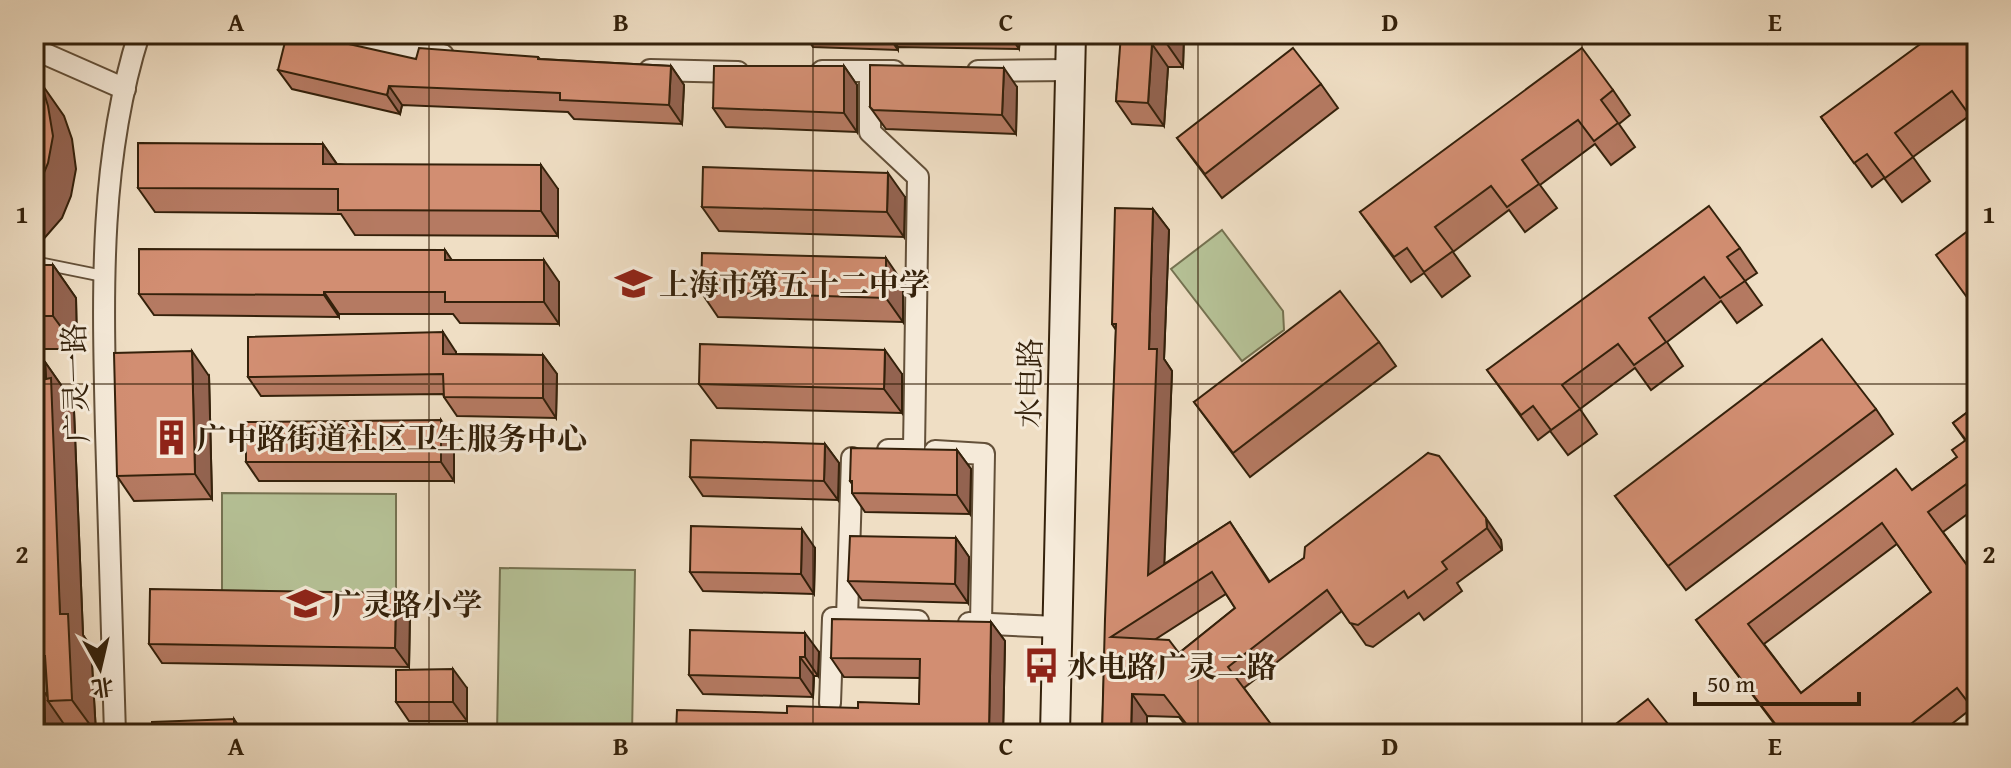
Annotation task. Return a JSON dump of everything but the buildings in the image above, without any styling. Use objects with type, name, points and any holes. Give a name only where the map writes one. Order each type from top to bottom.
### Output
[{"type":"main road","name":"水电路","points":[[1055,734],[1071,34]]},
{"type":"street","name":"广灵一路","points":[[115,734],[103,276],[110,175],[125,89],[139,34]]},
{"type":"street","points":[[341,34],[418,53],[464,57]]},
{"type":"street","points":[[34,49],[125,89]]},
{"type":"street","points":[[629,69],[765,71]]},
{"type":"street","points":[[963,71],[1070,70]]},
{"type":"street","points":[[795,71],[917,71]]},
{"type":"street","points":[[870,71],[870,132],[918,177],[914,450]]},
{"type":"street","points":[[847,618],[852,450],[914,450],[984,454],[981,624]]},
{"type":"street","points":[[830,703],[833,618],[1057,627]]},
{"type":"lane","points":[[34,262],[103,276]]},
{"type":"green space","points":[[1222,230],[1283,311],[1284,330],[1242,361],[1171,269]]},
{"type":"green space","points":[[222,493],[396,494],[396,597],[222,596]]},
{"type":"green space","points":[[500,568],[635,570],[632,734],[497,734]]},
{"type":"place","name":"上海市第五十二中学","points":[[633,284]]},
{"type":"place","name":"广中路街道社区卫生服务中心","points":[[171,438]]},
{"type":"place","name":"广灵路小学","points":[[306,604]]},
{"type":"place","name":"水电路广灵二路","points":[[1041,666]]}]
